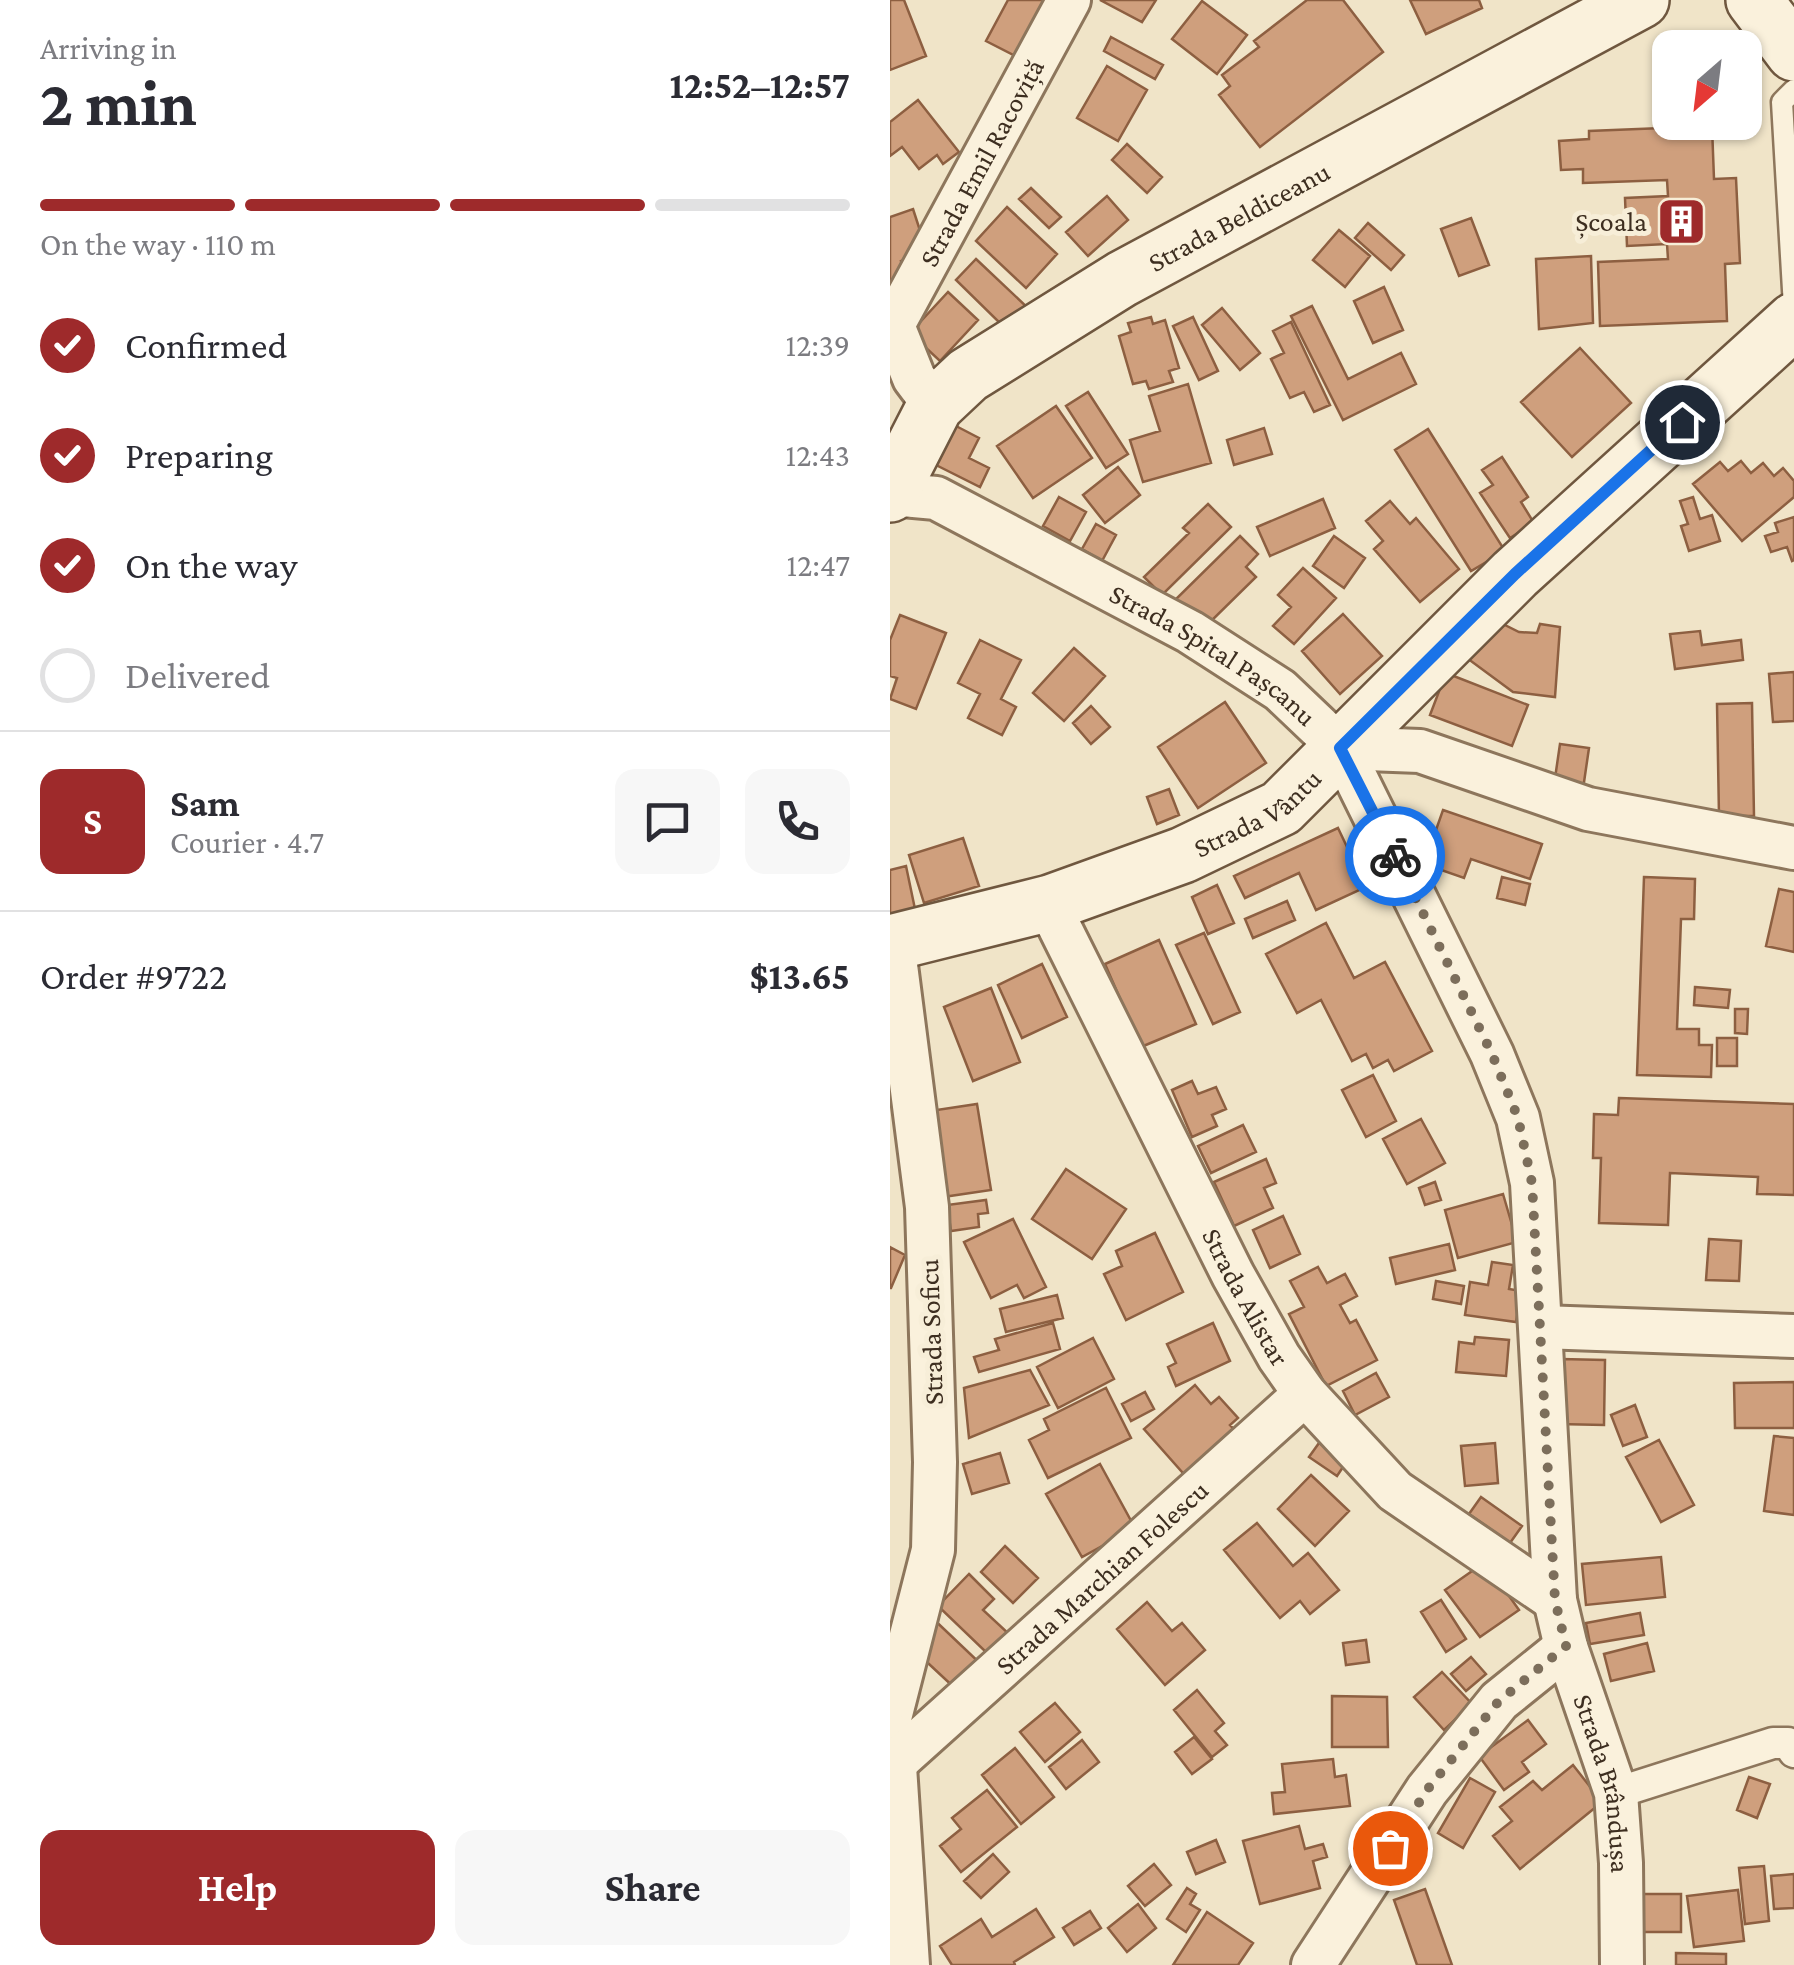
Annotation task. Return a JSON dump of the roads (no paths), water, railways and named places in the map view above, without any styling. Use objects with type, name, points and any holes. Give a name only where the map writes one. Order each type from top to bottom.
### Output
[{"type":"main road","name":"Strada Beldiceanu","points":[[890,494],[935,406],[968,375],[1122,278],[1641,0]]},
{"type":"main road","points":[[1754,0],[1794,53]]},
{"type":"main road","name":"Strada Spital Pașcanu","points":[[1340,748],[1515,574],[1794,321]]},
{"type":"main road","name":"Strada Vântu","points":[[892,943],[1050,904],[1183,855],[1281,808],[1340,748]]},
{"type":"street","name":"Strada Emil Racoviță","points":[[891,322],[1070,0]]},
{"type":"street","points":[[891,322],[914,378],[935,406]]},
{"type":"street","name":"Strada Spital Pașcanu","points":[[890,494],[936,498],[1190,632],[1280,690],[1340,748]]},
{"type":"street","name":"Strada Vântu","points":[[1340,748],[1420,751],[1588,809],[1794,848]]},
{"type":"street","name":"Strada Brândușa","points":[[1340,748],[1492,1054],[1518,1118],[1532,1183],[1555,1600],[1566,1646],[1616,1793],[1622,1864],[1622,1965]]},
{"type":"street","name":"Strada Alistar","points":[[1050,904],[1233,1274],[1279,1357],[1305,1394],[1395,1491],[1555,1600]]},
{"type":"street","name":"Strada Soficu","points":[[892,943],[927,1207],[935,1462],[933,1550],[892,1733],[908,1965]]},
{"type":"street","points":[[1541,1327],[1794,1336]]},
{"type":"street","name":"Strada Marchian Folescu","points":[[892,1733],[1305,1394]]},
{"type":"street","points":[[1312,1965],[1427,1790],[1498,1702],[1566,1646]]},
{"type":"street","points":[[1616,1793],[1774,1743],[1788,1743],[1794,1752]]},
{"type":"lane","points":[[1794,90],[1782,102],[1794,306]]},
{"type":"place","name":"Școala","points":[[1682,221]]}]
